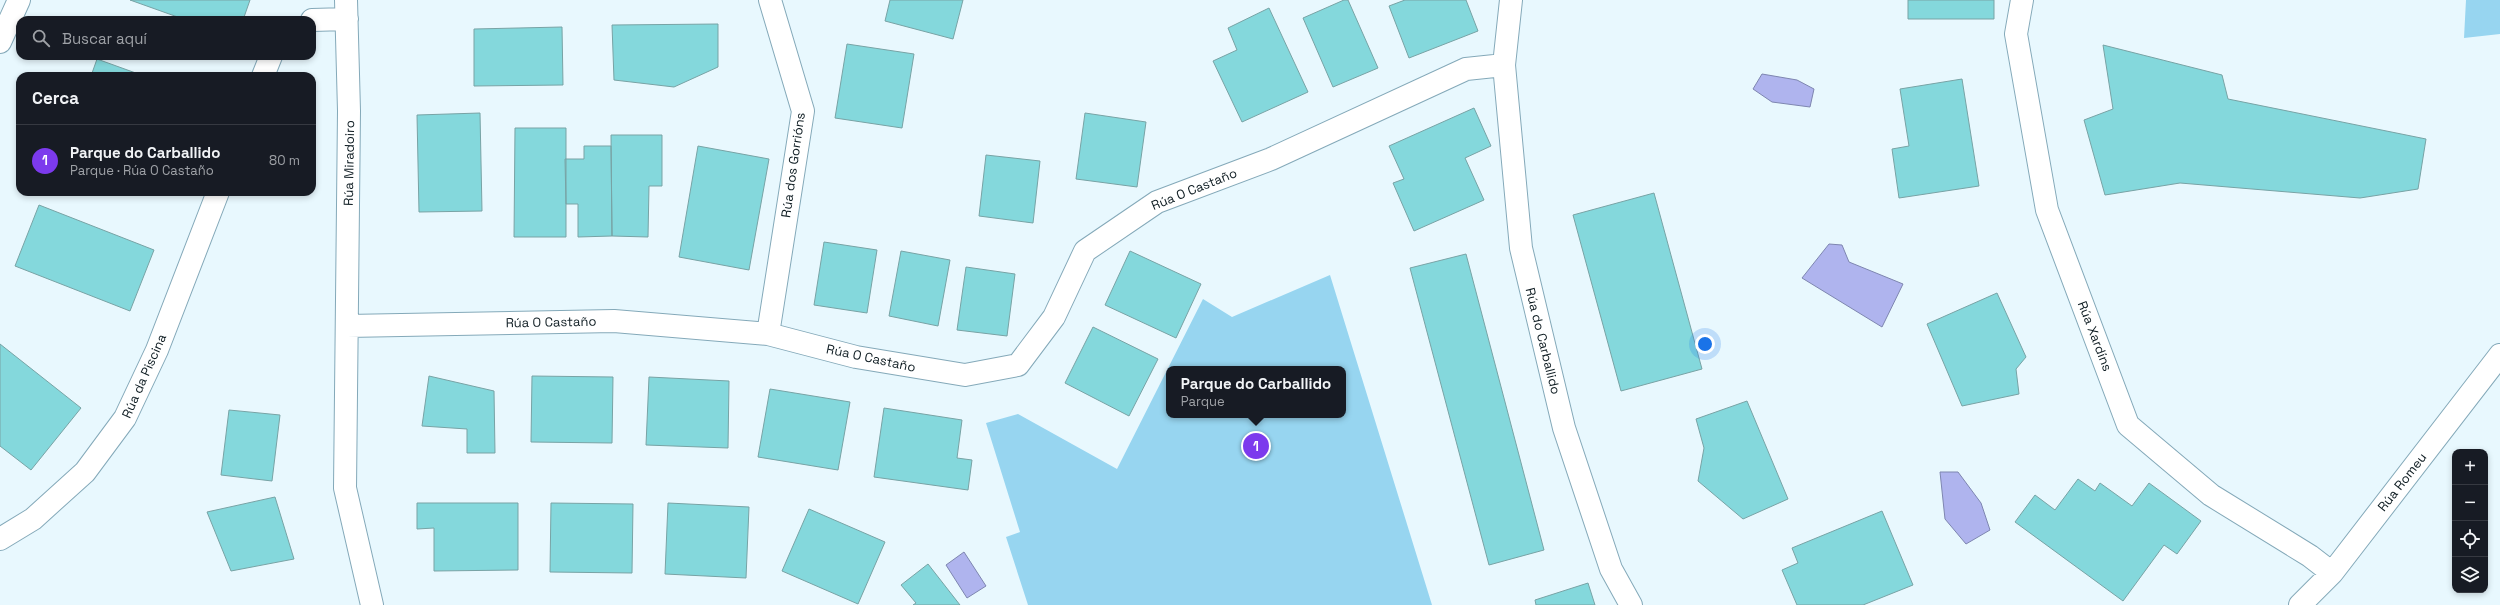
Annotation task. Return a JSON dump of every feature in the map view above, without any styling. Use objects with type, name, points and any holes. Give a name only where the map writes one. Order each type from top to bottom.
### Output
[{"type":"street","points":[[0,42],[19,0]]},
{"type":"street","name":"Rúa dos Gorrións","points":[[768,334],[803,111],[770,0]]},
{"type":"street","points":[[1504,65],[1511,0]]},
{"type":"street","name":"Rúa Xardíns","points":[[2022,0],[2016,34],[2047,210],[2128,425],[2212,494],[2310,556],[2332,573]]},
{"type":"street","points":[[316,19],[346,10]]},
{"type":"street","name":"Rúa Miradoiro","points":[[346,10],[350,111],[347,326]]},
{"type":"street","points":[[265,72],[269,60]]},
{"type":"street","name":"Rúa O Castaño","points":[[347,326],[614,321],[768,334],[856,356],[965,375],[1018,365],[1054,317],[1085,252],[1157,202],[1271,159],[1466,69],[1504,65]]},
{"type":"street","name":"Rúa do Carballido","points":[[1504,65],[1521,248],[1564,428],[1611,569],[1631,605]]},
{"type":"street","name":"Rúa da Piscina","points":[[0,539],[34,519],[85,472],[125,418],[157,350],[216,196]]},
{"type":"street","points":[[347,326],[345,488],[372,605]]},
{"type":"street","name":"Rúa Romeu","points":[[2300,605],[2332,573],[2500,355]]},
{"type":"shaded area","points":[[2466,0],[2500,0],[2500,34],[2464,38]]},
{"type":"shaded area","points":[[1762,74],[1797,80],[1814,89],[1810,107],[1772,102],[1753,89]]},
{"type":"shaded area","points":[[1829,244],[1842,245],[1849,262],[1903,284],[1882,327],[1802,278]]},
{"type":"shaded area","points":[[1330,275],[1432,605],[1028,605],[1006,537],[1020,532],[986,423],[1018,414],[1117,469],[1166,372],[1166,418],[1346,418],[1346,366],[1169,366],[1203,299],[1232,317]]},
{"type":"shaded area","points":[[1940,472],[1958,472],[1981,503],[1990,530],[1966,544],[1945,519]]},
{"type":"shaded area","points":[[964,552],[986,586],[967,598],[946,565]]},
{"type":"building","points":[[130,0],[250,0],[244,16],[175,16]]},
{"type":"building","points":[[890,0],[963,0],[953,39],[885,21]]},
{"type":"building","points":[[1344,0],[1348,0],[1378,68],[1333,87],[1303,18]]},
{"type":"building","points":[[1405,0],[1466,0],[1478,31],[1409,58],[1389,6]]},
{"type":"building","points":[[1908,0],[1994,0],[1994,19],[1908,19]]},
{"type":"building","points":[[1269,8],[1308,92],[1242,122],[1213,61],[1237,50],[1228,28]]},
{"type":"building","points":[[718,24],[718,67],[674,87],[614,80],[612,25]]},
{"type":"building","points":[[562,27],[563,85],[474,86],[474,29]]},
{"type":"building","points":[[847,44],[914,54],[902,128],[835,118]]},
{"type":"building","points":[[2103,45],[2222,75],[2228,99],[2426,139],[2418,189],[2360,198],[2180,183],[2105,195],[2084,120],[2113,109]]},
{"type":"building","points":[[97,60],[100,60],[133,72],[92,72]]},
{"type":"building","points":[[1962,79],[1979,186],[1899,198],[1892,149],[1909,146],[1900,89]]},
{"type":"building","points":[[1474,108],[1491,146],[1465,158],[1484,200],[1414,231],[1393,183],[1404,179],[1389,146]]},
{"type":"building","points":[[480,113],[482,211],[419,212],[417,115]]},
{"type":"building","points":[[1085,113],[1146,122],[1137,187],[1076,179]]},
{"type":"building","points":[[515,128],[566,128],[566,237],[514,237]]},
{"type":"building","points":[[611,135],[662,135],[662,186],[649,186],[648,237],[612,236]]},
{"type":"building","points":[[584,146],[611,146],[612,236],[578,237],[578,204],[566,204],[565,159],[584,159]]},
{"type":"building","points":[[698,146],[769,159],[749,270],[679,257]]},
{"type":"building","points":[[986,155],[1040,161],[1033,223],[979,216]]},
{"type":"building","points":[[1654,193],[1702,369],[1621,391],[1573,215]]},
{"type":"building","points":[[39,205],[154,250],[130,311],[15,266]]},
{"type":"building","points":[[824,242],[877,250],[867,313],[814,305]]},
{"type":"building","points":[[901,251],[950,260],[938,326],[889,316]]},
{"type":"building","points":[[1130,251],[1201,284],[1176,338],[1105,305]]},
{"type":"building","points":[[1466,254],[1544,550],[1489,565],[1410,268]]},
{"type":"building","points":[[966,267],[1015,274],[1007,336],[957,330]]},
{"type":"building","points":[[1997,293],[2026,357],[2016,369],[2019,394],[1962,406],[1927,324]]},
{"type":"building","points":[[1093,327],[1158,359],[1129,416],[1065,383]]},
{"type":"building","points":[[0,344],[81,408],[31,470],[0,446]]},
{"type":"building","points":[[429,376],[494,391],[495,453],[467,453],[467,429],[422,426]]},
{"type":"building","points":[[532,376],[613,377],[612,443],[531,442]]},
{"type":"building","points":[[649,377],[729,381],[728,448],[646,445]]},
{"type":"building","points":[[770,389],[850,402],[838,470],[758,457]]},
{"type":"building","points":[[1747,401],[1788,499],[1743,519],[1698,481],[1704,448],[1696,419]]},
{"type":"building","points":[[884,408],[962,420],[957,458],[972,460],[968,490],[874,477]]},
{"type":"building","points":[[229,410],[280,415],[272,481],[221,475]]},
{"type":"building","points":[[2078,479],[2095,491],[2100,483],[2132,506],[2149,483],[2201,521],[2177,554],[2164,545],[2123,601],[2015,522],[2035,495],[2055,510]]},
{"type":"building","points":[[275,497],[294,559],[231,571],[207,512]]},
{"type":"building","points":[[417,503],[518,503],[518,570],[434,571],[434,528],[417,529]]},
{"type":"building","points":[[551,503],[633,504],[632,573],[550,572]]},
{"type":"building","points":[[668,503],[749,507],[746,578],[665,574]]},
{"type":"building","points":[[809,509],[885,542],[858,604],[782,571]]},
{"type":"building","points":[[1882,511],[1913,585],[1863,605],[1797,605],[1782,570],[1798,563],[1792,548]]},
{"type":"building","points":[[928,564],[960,605],[913,605],[916,603],[901,585]]},
{"type":"building","points":[[1588,583],[1595,605],[1536,605],[1535,600]]},
{"type":"place","name":"Parque do Carballido","points":[[1256,446]]}]
